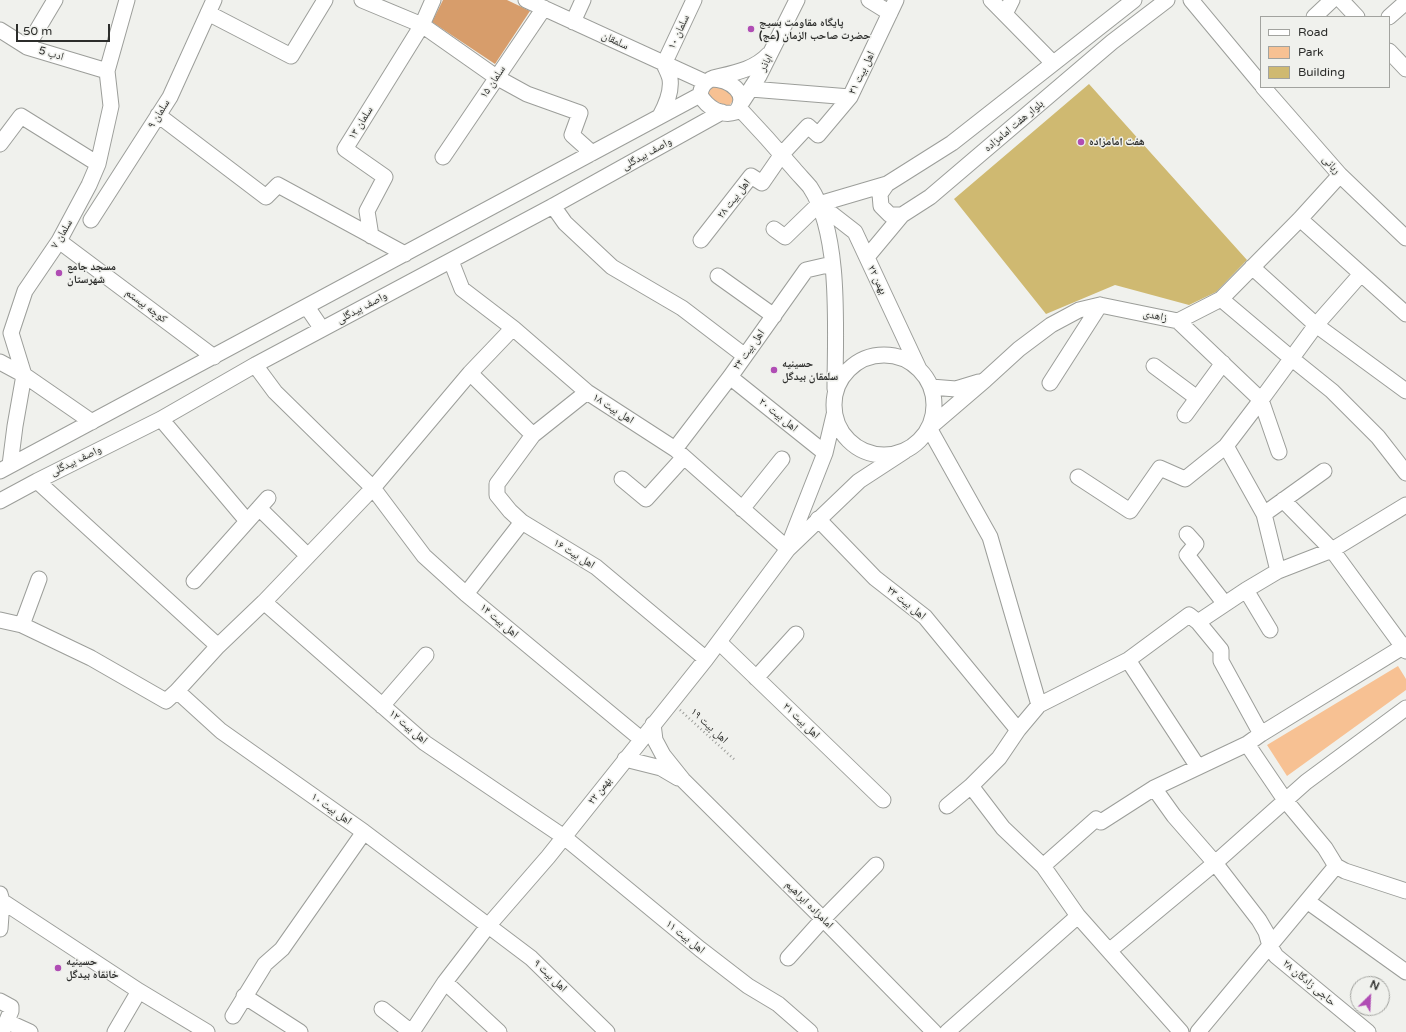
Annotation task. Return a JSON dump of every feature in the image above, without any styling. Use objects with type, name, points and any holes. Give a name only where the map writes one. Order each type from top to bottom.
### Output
[{"type":"street","points":[[27,47],[55,0]]},
{"type":"street","name":"سلمان ۷","points":[[5,468],[15,426],[24,375],[11,333],[25,291],[58,241],[89,185],[98,164],[111,106],[107,71],[127,0]]},
{"type":"street","points":[[211,7],[291,56],[325,0]]},
{"type":"street","points":[[362,0],[422,25],[496,77],[527,94],[580,113],[572,135],[592,153]]},
{"type":"street","name":"سلمان ۱۳","points":[[371,236],[367,211],[385,177],[345,149],[422,25],[433,0]]},
{"type":"street","name":"سلمقان","points":[[526,0],[664,64],[705,85]]},
{"type":"street","points":[[573,22],[583,0]]},
{"type":"street","name":"سلمان ۱۰","points":[[664,64],[694,0]]},
{"type":"street","name":"اباذر","points":[[740,105],[774,49],[797,0]]},
{"type":"street","points":[[869,0],[893,6]]},
{"type":"street","points":[[991,0],[1053,63]]},
{"type":"street","points":[[1005,14],[1012,0]]},
{"type":"street","points":[[774,229],[785,237],[819,204],[887,184],[952,143],[1134,0]]},
{"type":"street","name":"بلوار هفت امامزاده","points":[[866,257],[902,215],[930,196],[1112,42],[1167,0]]},
{"type":"street","points":[[1191,0],[1258,76]]},
{"type":"street","points":[[1315,16],[1332,0]]},
{"type":"street","points":[[1341,0],[1356,16]]},
{"type":"street","points":[[1390,16],[1406,2]]},
{"type":"street","name":"اهل بیت ۳۱","points":[[782,154],[808,126],[818,135],[850,97],[893,6]]},
{"type":"street","name":"سلمان ۹","points":[[91,220],[170,97],[211,7]]},
{"type":"street","name":"سلمان ۱۵","points":[[443,157],[544,8]]},
{"type":"street","name":"ادب 5","points":[[0,30],[27,47],[107,71]]},
{"type":"street","points":[[5,468],[660,116],[705,85],[747,70],[764,59],[774,49]]},
{"type":"street","points":[[1390,52],[1406,69]]},
{"type":"street","points":[[660,116],[667,104],[670,79],[664,64]]},
{"type":"street","name":"۲۲ بهمن","points":[[705,85],[720,79],[733,86],[741,95],[740,105],[810,187],[819,204],[826,223],[835,296],[834,392]]},
{"type":"street","points":[[705,85],[704,103],[722,112]]},
{"type":"street","name":"ربانی","points":[[1264,88],[1340,175],[1406,238]]},
{"type":"street","points":[[751,89],[850,97]]},
{"type":"street","name":"واصف بیدگلی","points":[[0,501],[161,419],[255,365],[553,206],[722,112],[730,114],[736,112],[740,105]]},
{"type":"street","points":[[158,115],[266,197],[278,185],[405,254]]},
{"type":"street","points":[[0,144],[21,116],[98,164]]},
{"type":"street","name":"اهل بیت ۲۸","points":[[701,240],[751,176],[762,183],[782,154]]},
{"type":"street","name":"زاهدی","points":[[929,428],[1019,349],[1051,325],[1079,310],[1100,305],[1178,321],[1221,299],[1300,219],[1340,175]]},
{"type":"street","points":[[887,184],[880,194],[881,206],[890,215],[902,215]]},
{"type":"street","name":"۲۲ بهمن","points":[[819,204],[855,232],[920,369]]},
{"type":"street","points":[[553,206],[566,223],[612,267],[682,308],[745,356]]},
{"type":"street","points":[[1300,219],[1406,314]]},
{"type":"street","name":"کوچه بیستم","points":[[58,241],[214,357]]},
{"type":"street","name":"اهل بیت ۱۸","points":[[451,261],[462,289],[513,328],[588,392],[680,453],[788,549]]},
{"type":"street","name":"اهل بیت ۲۴","points":[[622,479],[646,499],[680,453],[730,377],[806,270],[832,264]]},
{"type":"street","points":[[1252,267],[1316,325],[1406,391]]},
{"type":"street","points":[[1078,477],[1130,511],[1160,468],[1185,479],[1226,446],[1261,400],[1290,358],[1316,325],[1361,274]]},
{"type":"street","points":[[718,276],[774,316]]},
{"type":"street","points":[[1221,299],[1290,358],[1332,391],[1378,437],[1406,473]]},
{"type":"street","points":[[1050,383],[1100,305]]},
{"type":"street","points":[[307,307],[322,329]]},
{"type":"street","points":[[1178,321],[1261,400],[1279,452]]},
{"type":"street","points":[[0,620],[22,625],[91,658],[166,701],[218,646],[264,602],[373,488],[470,373],[513,328]]},
{"type":"street","points":[[881,354],[902,358],[920,369],[931,387],[934,408],[929,428],[919,442],[905,451],[883,456],[861,450],[843,436],[834,415],[834,392],[844,374],[860,360],[881,354]]},
{"type":"street","points":[[0,362],[24,375],[92,422]]},
{"type":"street","points":[[1185,414],[1223,363]]},
{"type":"street","name":"اهل بیت ۱۴","points":[[255,365],[275,392],[373,488],[424,556],[466,594],[641,739]]},
{"type":"street","points":[[1154,366],[1197,398]]},
{"type":"street","points":[[470,373],[533,435]]},
{"type":"street","name":"اهل بیت ۲۰","points":[[730,377],[825,453]]},
{"type":"street","name":"زاهدی","points":[[931,387],[956,389],[985,380]]},
{"type":"street","name":"اهل بیت ۱۶","points":[[588,392],[533,435],[498,484],[497,495],[510,511],[522,522],[596,567],[706,659]]},
{"type":"street","name":"۲۲ بهمن","points":[[788,549],[825,453],[834,415]]},
{"type":"street","points":[[161,419],[247,521]]},
{"type":"street","points":[[929,428],[990,537],[1039,705]]},
{"type":"street","points":[[1226,446],[1264,514],[1278,571]]},
{"type":"street","name":"۲۲ بهمن","points":[[411,1032],[445,982],[488,926],[564,837],[706,659],[788,549],[859,480],[905,451]]},
{"type":"street","points":[[742,509],[782,459]]},
{"type":"street","points":[[1264,514],[1324,471]]},
{"type":"street","points":[[37,481],[218,646]]},
{"type":"street","points":[[1043,866],[1096,819],[1101,822],[1154,788],[1247,744],[1405,647],[1332,550],[1283,500]]},
{"type":"street","points":[[194,581],[264,503],[308,556]]},
{"type":"street","points":[[1198,622],[1278,571],[1332,550],[1406,505]]},
{"type":"street","name":"اهل بیت ۲۳","points":[[818,519],[875,578],[925,617],[1018,730]]},
{"type":"street","points":[[466,594],[522,522]]},
{"type":"street","points":[[1187,534],[1196,544],[1187,555],[1225,604]]},
{"type":"street","points":[[22,625],[38,579]]},
{"type":"street","points":[[1246,590],[1270,630]]},
{"type":"street","name":"اهل بیت ۱۲","points":[[264,602],[425,743],[564,837]]},
{"type":"street","points":[[947,806],[999,758],[1018,730],[1039,705],[1128,660],[1189,615],[1198,622],[1221,650],[1221,661],[1261,734]]},
{"type":"street","points":[[756,678],[796,634]]},
{"type":"street","name":"اهل بیت ۲۱","points":[[719,642],[883,800]]},
{"type":"street","points":[[382,706],[426,655]]},
{"type":"street","points":[[1128,660],[1198,767]]},
{"type":"street","name":"اهل بیت ۱۰","points":[[177,691],[221,731],[364,832],[488,926]]},
{"type":"street","points":[[1109,950],[1215,863],[1285,800],[1333,761],[1406,708]]},
{"type":"street","name":"امامزاده ابراهیم","points":[[653,724],[655,740],[682,780],[823,919],[934,1032]]},
{"type":"street","points":[[1247,744],[1285,800],[1317,836],[1336,866],[1345,871],[1406,891]]},
{"type":"street","name":"امامزاده ابراهیم","points":[[625,760],[661,768],[682,780]]},
{"type":"street","points":[[970,786],[1003,828],[1043,866],[1078,916],[1181,1032]]},
{"type":"street","name":"حاجی زادگان ۲۸","points":[[1154,788],[1174,816],[1215,863],[1259,920],[1266,932],[1270,946],[1276,956],[1368,1032]]},
{"type":"street","points":[[233,1016],[265,964],[282,949],[364,832]]},
{"type":"street","name":"اهل بیت ۱۱","points":[[564,837],[700,949],[748,986],[778,1004],[806,1030]]},
{"type":"street","points":[[788,958],[823,919],[876,865]]},
{"type":"street","points":[[1198,1032],[1336,866]]},
{"type":"street","points":[[0,929],[1,897]]},
{"type":"street","points":[[1,897],[139,991],[207,1032]]},
{"type":"street","points":[[1307,901],[1406,972]]},
{"type":"street","points":[[947,1032],[1078,916]]},
{"type":"street","name":"اهل بیت ۹","points":[[488,926],[531,958],[607,1032]]},
{"type":"street","points":[[445,982],[499,1032]]},
{"type":"street","points":[[114,1032],[139,991]]},
{"type":"street","points":[[244,996],[300,1032]]},
{"type":"street","points":[[0,1001],[11,1007],[12,1011],[5,1027],[30,1032]]},
{"type":"street","points":[[382,1009],[411,1032]]},
{"type":"path","name":"اهل بیت ۱۹","points":[[671,702],[736,761]]},
{"type":"green space","points":[[719,85],[736,97],[728,107],[708,97],[708,87]]},
{"type":"green space","points":[[1398,666],[1406,679],[1406,690],[1287,776],[1267,745]]},
{"type":"shaded area","points":[[443,0],[507,0],[530,11],[495,64],[432,22]]},
{"type":"building","name":"هفت امامزاده","points":[[1089,84],[1247,260],[1216,292],[1189,305],[1115,285],[1046,314],[954,199]]},
{"type":"place","name":"پایگاه مقاومت بسیج حضرت صاحب الزمان (عج)","points":[[751,29]]},
{"type":"place","name":"هفت امامزاده","points":[[1081,142]]},
{"type":"place","name":"مسجد جامع شهرستان","points":[[59,273]]},
{"type":"place","name":"حسینیه سلمقان بیدگل","points":[[774,370]]},
{"type":"place","name":"حسینیه خانقاه بیدگل","points":[[58,968]]}]
